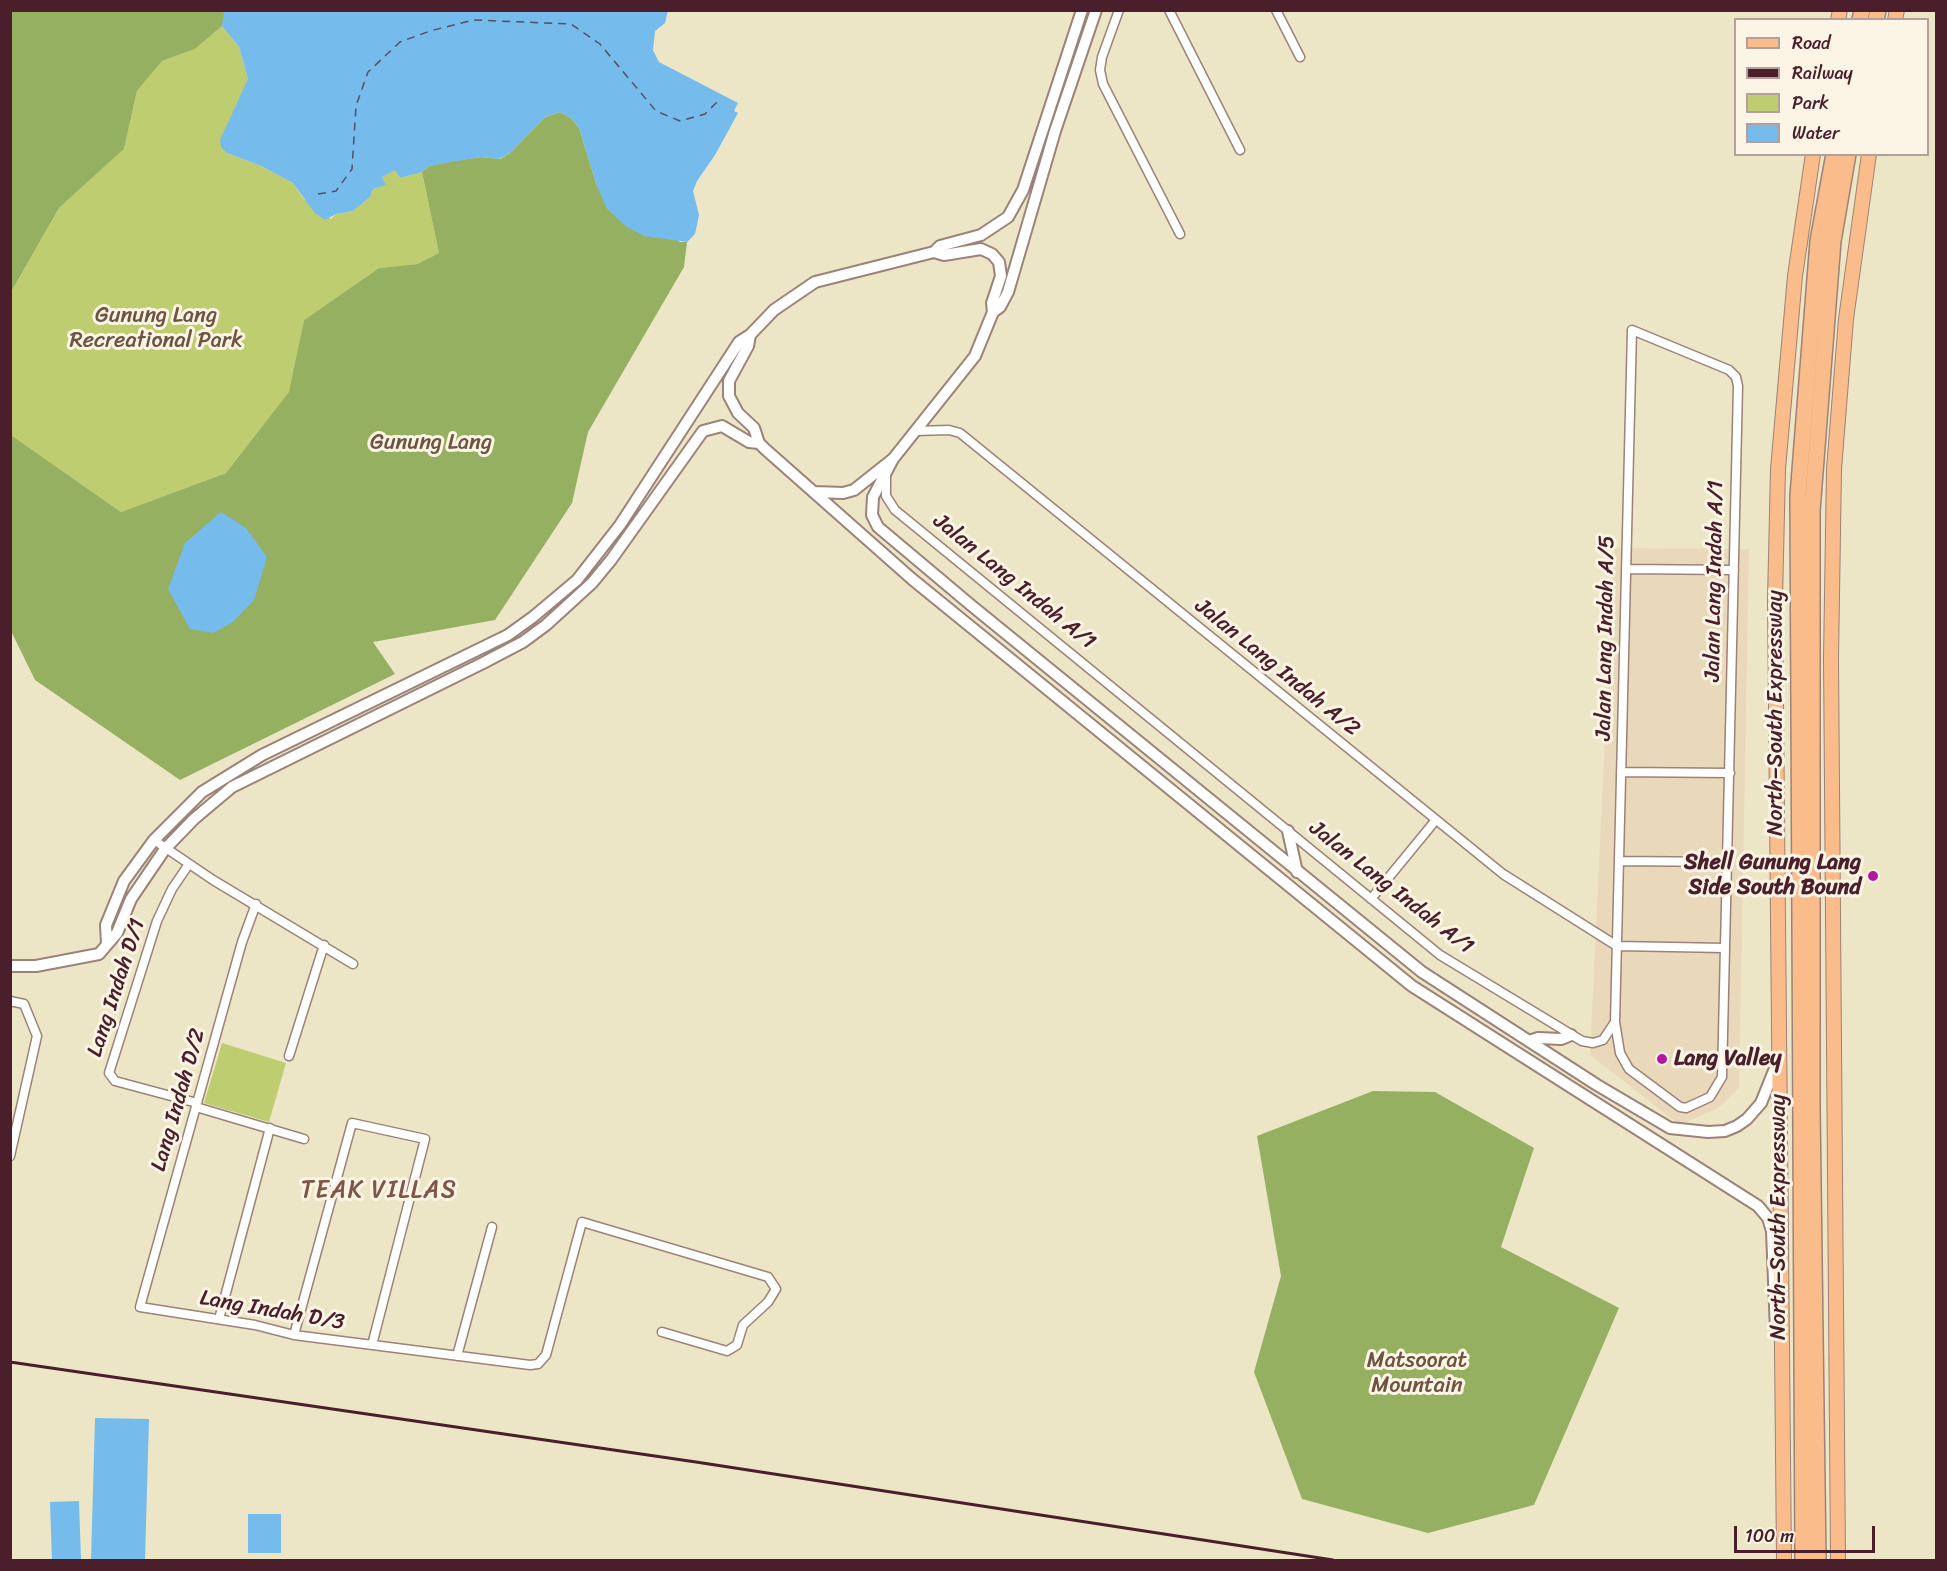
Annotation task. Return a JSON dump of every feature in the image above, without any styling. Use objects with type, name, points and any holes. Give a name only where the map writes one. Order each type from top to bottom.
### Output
[{"type":"highway","name":"North–South Expressway","points":[[1818,1560],[1810,1535],[1798,496],[1818,241],[1834,156]]},
{"type":"highway","name":"North–South Expressway","points":[[1803,1560],[1810,1535],[1812,511],[1833,241],[1848,156]]},
{"type":"main road","points":[[1784,1560],[1775,600],[1778,469],[1795,276],[1813,156]]},
{"type":"main road","points":[[1838,1560],[1831,670],[1834,469],[1846,319],[1869,156]]},
{"type":"street","points":[[934,252],[940,246],[985,232],[1003,222],[1012,212],[1027,178],[1082,10]]},
{"type":"street","points":[[993,312],[1000,307],[1008,292],[1055,131],[1096,10]]},
{"type":"street","points":[[1119,10],[1102,57],[1100,70],[1102,84],[1180,234]]},
{"type":"street","points":[[1169,10],[1240,150]]},
{"type":"street","points":[[1276,10],[1300,57]]},
{"type":"street","points":[[107,944],[106,925],[117,895],[154,840],[184,808],[226,776],[508,635],[561,594],[604,547],[739,342],[750,336],[774,310],[815,282],[934,252],[944,255],[981,249],[996,258],[1001,272],[992,303],[993,312],[975,356],[893,459],[854,490],[843,493],[815,492]]},
{"type":"street","name":"Jalan Lang Indah A/1","points":[[1615,1023],[1620,1053],[1629,1069],[1680,1107],[1693,1106],[1710,1096],[1722,1077],[1737,377],[1729,369],[1632,330]]},
{"type":"street","name":"Jalan Lang Indah A/5","points":[[1615,1023],[1632,330]]},
{"type":"street","points":[[750,336],[748,346],[731,374],[729,389],[732,405],[754,428],[759,443],[912,579],[1412,986],[1758,1206],[1768,1218],[1772,1231],[1775,1325],[1783,1365]]},
{"type":"street","points":[[10,966],[36,966],[99,954],[117,933],[131,898],[165,849],[232,787],[483,663],[523,642],[546,625],[592,583],[611,560],[703,431],[722,426],[749,442],[759,443]]},
{"type":"street","name":"Jalan Lang Indah A/2","points":[[915,431],[949,430],[960,433],[1503,874],[1617,946]]},
{"type":"street","name":"Jalan Lang Indah A/1","points":[[893,459],[873,497],[872,515],[878,527],[1422,972],[1670,1128],[1691,1132],[1725,1131],[1747,1119],[1761,1103],[1779,1058]]},
{"type":"street","name":"Jalan Lang Indah A/1","points":[[886,475],[886,496],[895,510],[1440,955],[1582,1041],[1597,1042],[1606,1038],[1615,1023]]},
{"type":"street","points":[[1626,569],[1734,570]]},
{"type":"street","points":[[1621,772],[1730,773]]},
{"type":"street","points":[[1371,899],[1436,821]]},
{"type":"street","points":[[1288,831],[1297,872]]},
{"type":"street","points":[[154,840],[189,864],[353,964]]},
{"type":"street","points":[[1618,861],[1727,862]]},
{"type":"street","name":"Lang Indah D/1","points":[[189,864],[172,889],[157,921],[110,1073],[115,1080],[197,1105]]},
{"type":"street","name":"Lang Indah D/2","points":[[140,1307],[242,942],[256,904]]},
{"type":"street","points":[[289,1056],[324,945]]},
{"type":"street","points":[[1617,946],[1725,948]]},
{"type":"street","points":[[10,1001],[24,1005],[37,1036],[10,1156]]},
{"type":"street","points":[[1529,1041],[1538,1038],[1561,1039],[1571,1035]]},
{"type":"street","points":[[197,1105],[304,1139]]},
{"type":"street","points":[[294,1335],[352,1123],[425,1139],[372,1346]]},
{"type":"street","points":[[219,1319],[270,1128]]},
{"type":"street","name":"Lang Indah D/3","points":[[140,1307],[219,1319],[294,1335],[530,1365],[538,1364],[546,1355],[582,1222],[768,1276],[776,1289],[768,1302],[743,1325],[736,1345],[727,1351],[662,1332]]},
{"type":"street","points":[[457,1356],[492,1227]]},
{"type":"shaded area","points":[[1614,548],[1749,549],[1739,1088],[1718,1108],[1680,1125],[1590,1055]]},
{"type":"green space","points":[[11,11],[224,11],[224,18],[222,26],[195,49],[162,61],[137,91],[124,149],[59,208],[11,292]]},
{"type":"green space","name":"Gunung Lang Recreational Park","points":[[222,26],[239,47],[248,79],[227,153],[261,166],[293,183],[304,199],[331,219],[336,214],[353,211],[370,197],[373,189],[385,185],[382,177],[395,169],[400,178],[422,172],[439,253],[417,264],[379,268],[304,320],[290,392],[226,473],[121,512],[11,435],[11,292],[59,208],[124,149],[137,91],[162,61],[195,49]]},
{"type":"green space","name":"Gunung Lang","points":[[560,112],[571,118],[579,128],[597,186],[680,242],[687,242],[684,267],[588,432],[572,503],[495,620],[373,642],[395,674],[180,780],[35,680],[11,631],[11,435],[121,512],[226,473],[289,392],[304,320],[379,268],[417,264],[439,253],[422,172],[429,166],[453,161],[481,157],[500,159],[510,153],[545,117]]},
{"type":"green space","points":[[222,1043],[286,1063],[269,1122],[204,1103]]},
{"type":"green space","name":"Matsoorat Mountain","points":[[1373,1091],[1435,1092],[1534,1148],[1501,1247],[1619,1308],[1534,1505],[1428,1533],[1302,1499],[1254,1372],[1281,1276],[1257,1136]]},
{"type":"water","points":[[224,11],[668,11],[665,23],[655,31],[653,50],[659,62],[738,103],[734,111],[738,113],[693,191],[699,215],[695,234],[687,242],[644,236],[627,227],[607,209],[597,186],[579,128],[571,118],[560,112],[545,117],[510,153],[499,159],[481,157],[429,166],[422,172],[400,178],[395,170],[382,177],[386,185],[373,189],[370,197],[353,211],[336,214],[325,220],[314,212],[293,183],[261,166],[227,153],[221,147],[220,140],[248,79],[239,47],[222,26]]},
{"type":"water","points":[[221,512],[246,528],[267,557],[254,600],[233,622],[213,633],[190,629],[168,589],[185,543]]},
{"type":"water","points":[[95,1418],[149,1419],[145,1560],[91,1560]]},
{"type":"water","points":[[79,1501],[81,1560],[52,1560],[50,1502]]},
{"type":"water","points":[[248,1514],[281,1514],[281,1553],[248,1553]]},
{"type":"ferry route","points":[[318,194],[336,191],[352,169],[356,106],[368,72],[400,42],[430,31],[473,20],[571,24],[600,44],[656,111],[680,121],[705,114],[720,99]]},
{"type":"railway","points":[[10,1362],[696,1462],[1333,1560]]},
{"type":"place","name":"Shell Gunung Lang Side South Bound","points":[[1873,876]]},
{"type":"place","name":"Lang Valley","points":[[1662,1059]]},
{"type":"district","name":"TEAK VILLAS","points":[[379,1191]]}]
